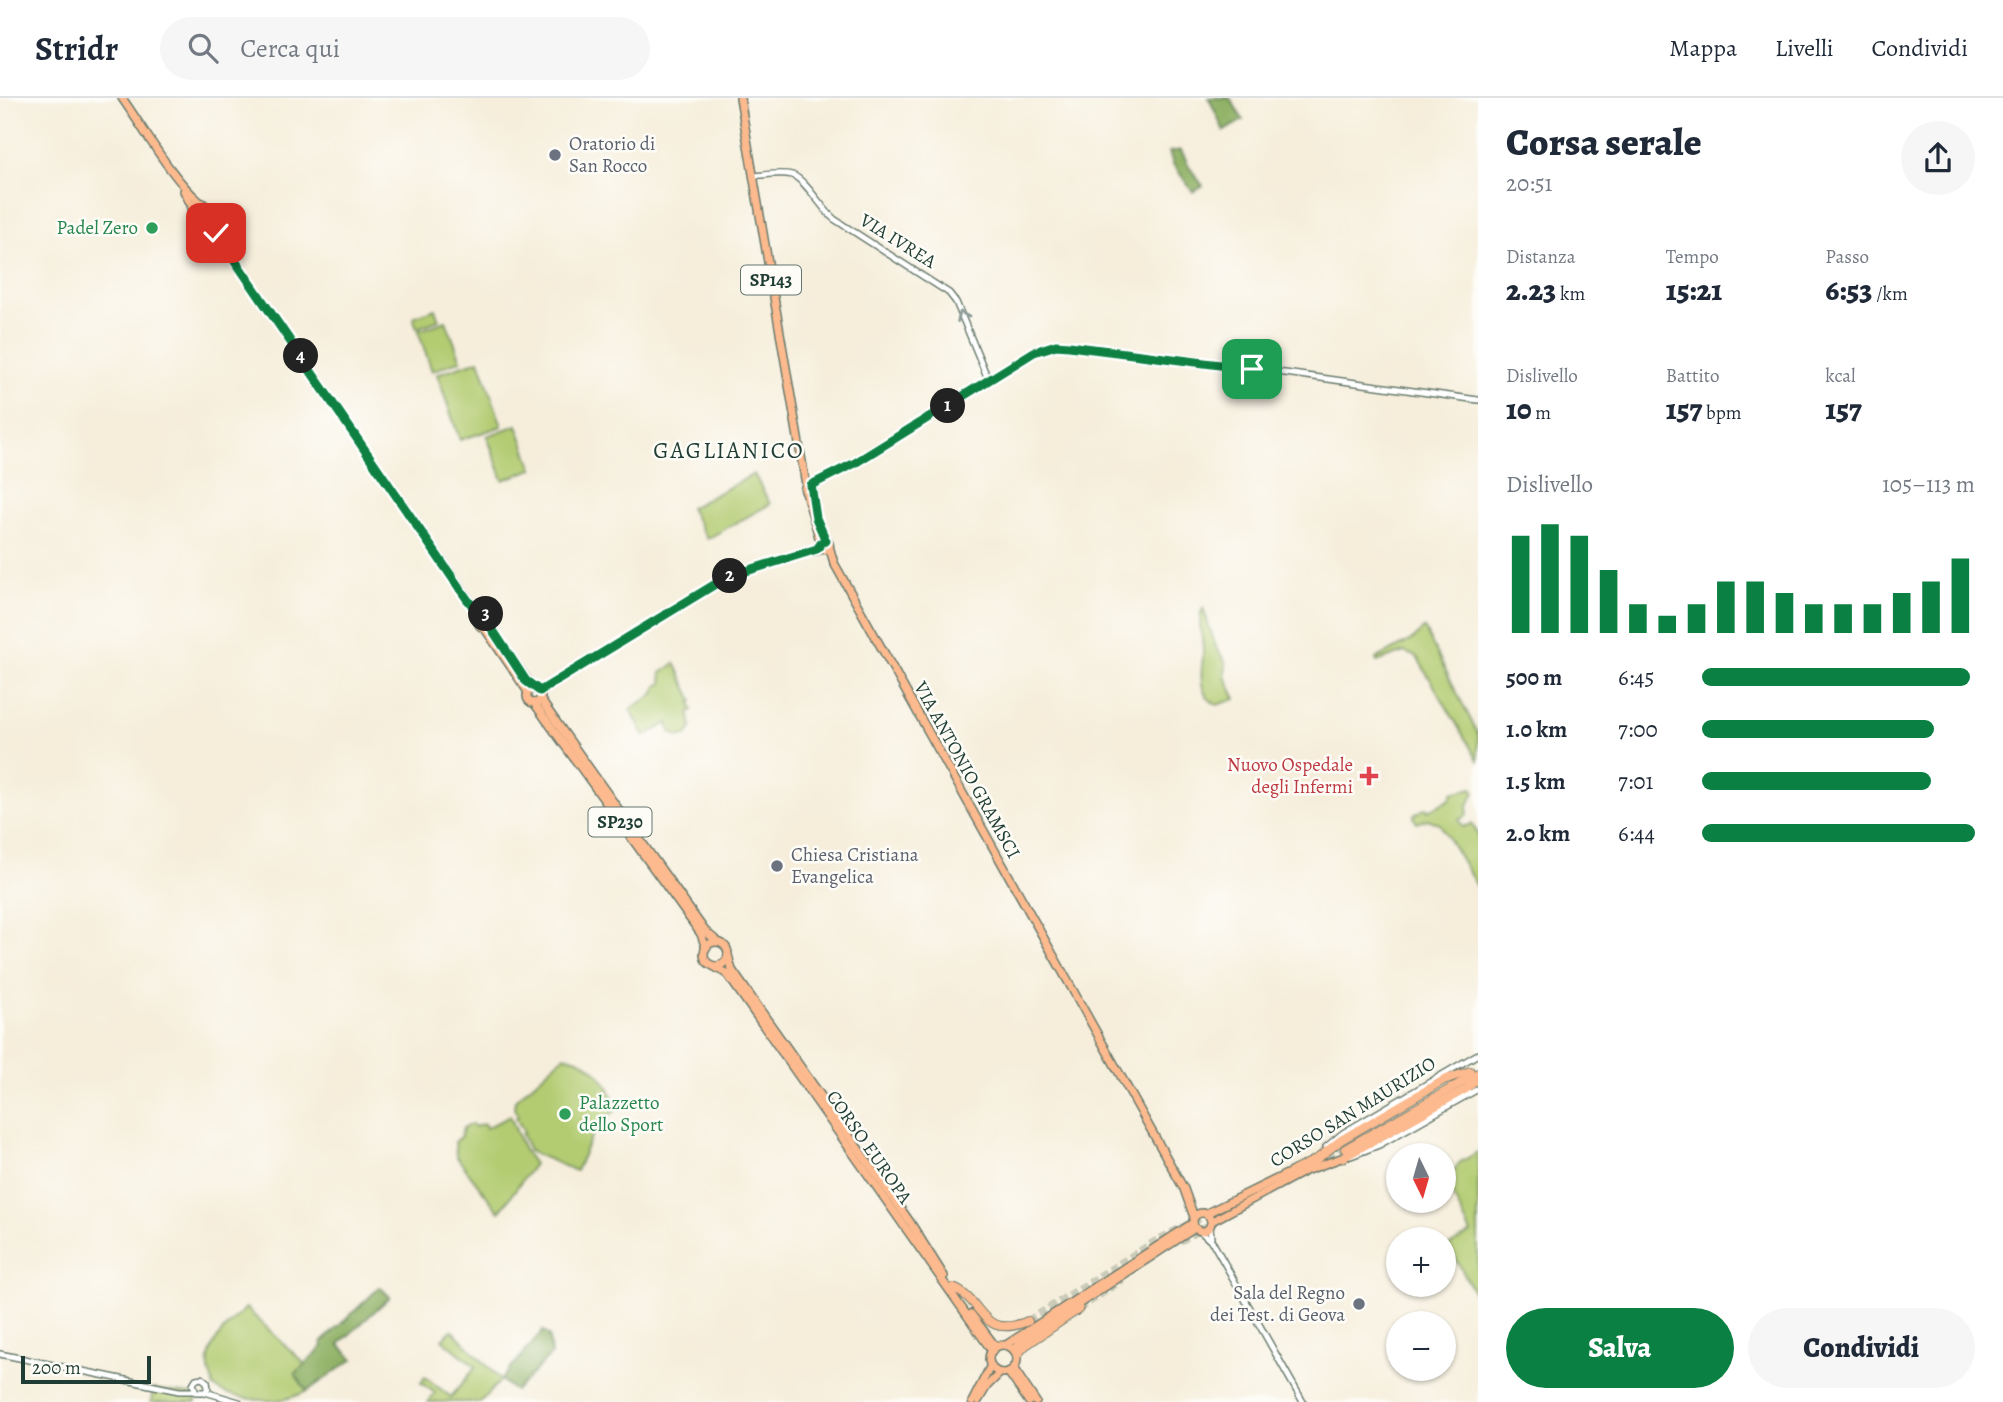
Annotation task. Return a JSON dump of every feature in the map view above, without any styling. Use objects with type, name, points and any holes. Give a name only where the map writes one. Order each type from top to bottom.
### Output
[{"type":"highway","points":[[1295,1170],[1444,1080],[1475,1070]]},
{"type":"highway","points":[[1344,1150],[1475,1070]]},
{"type":"highway","points":[[1344,1150],[1466,1089],[1478,1079]]},
{"type":"highway","points":[[953,1288],[961,1291],[985,1320],[996,1325],[1009,1326],[1028,1321]]},
{"type":"highway","points":[[1015,1352],[1079,1310]]},
{"type":"main road","name":"SP230","points":[[122,98],[189,191],[206,208],[203,214]]},
{"type":"main road","name":"SP143","points":[[740,98],[809,488]]},
{"type":"main road","name":"SP230","points":[[170,166],[195,215],[203,214]]},
{"type":"main road","points":[[192,207],[194,203],[200,202]]},
{"type":"main road","name":"SP230","points":[[203,214],[459,588],[480,615],[490,616],[492,620],[488,628],[706,942]]},
{"type":"main road","name":"VIA ANTONIO GRAMSCI","points":[[809,488],[824,546],[1190,1200]]},
{"type":"main road","points":[[706,942],[718,942]]},
{"type":"main road","points":[[706,942],[718,942],[727,948],[725,962],[713,965],[705,959],[706,942]]},
{"type":"main road","name":"CORSO EUROPA","points":[[728,955],[732,970],[910,1222],[994,1349]]},
{"type":"main road","name":"CORSO EUROPA","points":[[713,965],[732,981],[994,1349]]},
{"type":"main road","name":"CORSO SAN MAURIZIO","points":[[1196,1225],[1211,1224],[1344,1150]]},
{"type":"main road","name":"CORSO SAN MAURIZIO","points":[[1196,1225],[1205,1213],[1295,1170]]},
{"type":"main road","points":[[1190,1200],[1205,1213],[1211,1224]]},
{"type":"main road","points":[[1190,1200],[1196,1225]]},
{"type":"main road","points":[[972,1402],[991,1365],[994,1349],[1006,1345],[1196,1225]]},
{"type":"main road","points":[[1015,1352],[1022,1341],[1196,1225]]},
{"type":"main road","points":[[978,1402],[987,1386],[1017,1362],[1015,1352],[1006,1345]]},
{"type":"main road","points":[[991,1365],[1007,1371],[1036,1402]]},
{"type":"main road","points":[[1007,1371],[1029,1402]]},
{"type":"street","name":"VIA IVREA","points":[[753,176],[793,175],[834,219],[949,293],[956,302],[988,379]]},
{"type":"street","points":[[809,488],[870,454],[1034,352],[1056,345],[1478,400]]},
{"type":"street","points":[[535,695],[727,577],[824,546]]},
{"type":"street","name":"CORSO SAN MAURIZIO","points":[[1295,1170],[1320,1154],[1343,1133],[1478,1054]]},
{"type":"street","name":"CORSO SAN MAURIZIO","points":[[1344,1150],[1366,1152],[1478,1089]]},
{"type":"street","points":[[1211,1224],[1212,1241]]},
{"type":"street","points":[[1196,1225],[1212,1241],[1303,1402]]},
{"type":"street","points":[[0,1354],[172,1389],[201,1393],[206,1389]]},
{"type":"street","points":[[172,1389],[186,1388],[198,1378],[206,1380],[206,1389]]},
{"type":"street","points":[[193,1382],[195,1391]]},
{"type":"street","points":[[206,1389],[239,1402]]},
{"type":"green space","points":[[1209,98],[1230,98],[1243,120],[1224,131]]},
{"type":"green space","points":[[1181,150],[1203,186],[1193,192],[1173,164],[1169,152]]},
{"type":"green space","points":[[435,309],[439,320],[417,328],[413,317]]},
{"type":"green space","points":[[446,321],[461,360],[432,371],[418,331]]},
{"type":"green space","points":[[479,360],[502,426],[460,440],[437,374]]},
{"type":"green space","points":[[517,425],[533,469],[503,480],[487,436]]},
{"type":"green space","points":[[754,474],[770,504],[707,539],[690,508]]},
{"type":"green space","points":[[1203,608],[1216,647],[1226,663],[1225,676],[1236,699],[1217,705],[1206,696],[1202,684],[1203,648],[1200,619]]},
{"type":"green space","points":[[1424,628],[1478,734],[1478,760],[1417,657],[1404,652],[1377,662],[1376,659],[1415,638]]},
{"type":"green space","points":[[675,663],[693,701],[693,710],[689,713],[692,728],[687,735],[676,736],[668,723],[645,736],[630,709],[653,695],[657,686],[663,683],[661,673]]},
{"type":"green space","points":[[1472,788],[1475,792],[1468,805],[1467,815],[1459,820],[1463,827],[1472,824],[1478,834],[1478,888],[1440,824],[1428,819],[1417,823],[1414,818],[1414,815],[1426,808],[1428,811],[1450,799],[1452,793]]},
{"type":"green space","name":"Palazzetto dello Sport","points":[[564,1056],[583,1062],[599,1074],[610,1092],[615,1111],[590,1139],[576,1171],[529,1151],[514,1108],[515,1100]]},
{"type":"green space","points":[[510,1116],[524,1150],[534,1164],[499,1212],[456,1156],[455,1142],[461,1136],[463,1128],[472,1124],[474,1127],[484,1124],[486,1128]]},
{"type":"green space","points":[[1478,1152],[1478,1300],[1456,1259],[1456,1242],[1471,1233],[1456,1202],[1456,1168],[1459,1163]]},
{"type":"green space","points":[[380,1287],[390,1297],[339,1344],[353,1359],[307,1391],[295,1374],[323,1346],[321,1343]]},
{"type":"green space","points":[[246,1308],[305,1364],[295,1374],[307,1391],[284,1399],[261,1400],[230,1395],[213,1387],[209,1369],[211,1350],[222,1332]]},
{"type":"green space","points":[[452,1330],[501,1380],[480,1402],[428,1402],[435,1393],[421,1383],[425,1377],[451,1397],[476,1367],[442,1339]]},
{"type":"green space","points":[[543,1331],[549,1336],[551,1355],[515,1391],[501,1380]]},
{"type":"green space","points":[[153,1389],[197,1395],[196,1402],[151,1402]]},
{"type":"tunnel","points":[[1318,1164],[1345,1149]]},
{"type":"tunnel","points":[[1028,1321],[1156,1241],[1212,1212]]},
{"type":"tunnel","points":[[1180,1241],[1215,1222]]},
{"type":"tunnel","points":[[1079,1309],[1123,1279]]},
{"type":"place","name":"Oratorio di San Rocco","points":[[555,155]]},
{"type":"place","name":"Padel Zero","points":[[152,228]]},
{"type":"place","name":"Nuovo Ospedale degli Infermi","points":[[1369,776]]},
{"type":"place","name":"Chiesa Cristiana Evangelica","points":[[777,866]]},
{"type":"place","name":"Palazzetto dello Sport","points":[[565,1114]]},
{"type":"place","name":"Sala del Regno dei Test. di Geova","points":[[1359,1304]]},
{"type":"district","name":"GAGLIANICO","points":[[729,450]]},
{"type":"route","points":[[216,233],[467,599],[480,615],[490,616],[490,626],[526,681],[540,691],[727,577],[817,549],[826,541],[816,518],[811,485],[855,463],[1034,352],[1056,345],[1069,346],[1252,369]]}]
